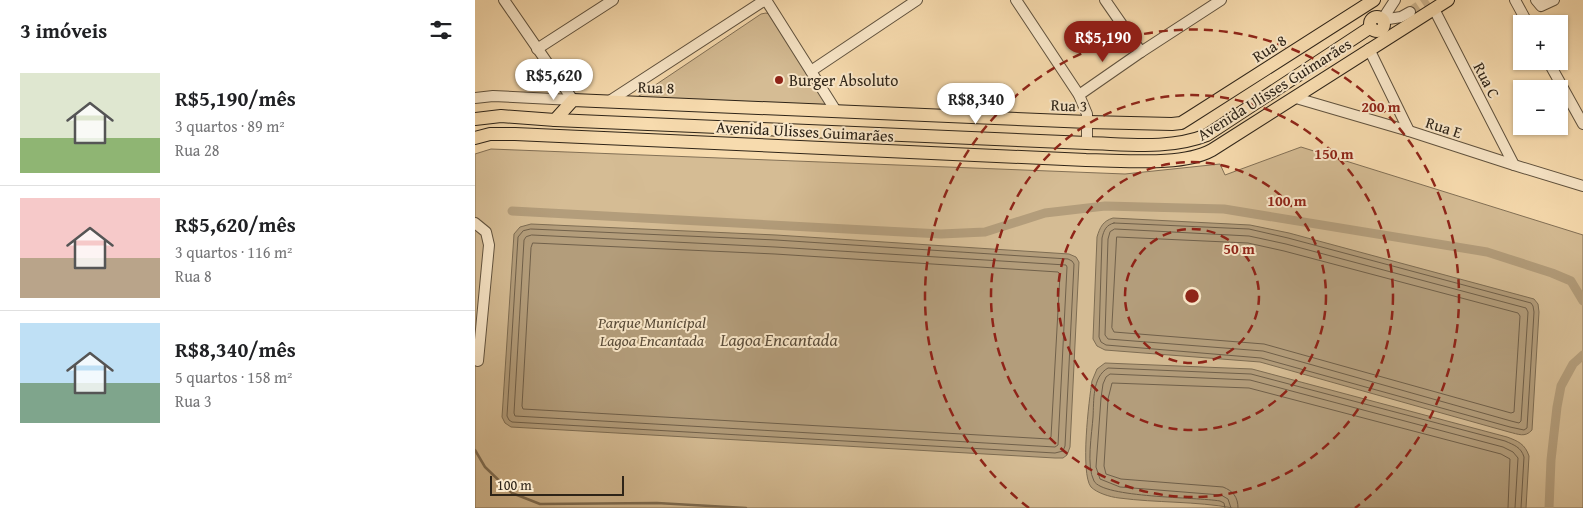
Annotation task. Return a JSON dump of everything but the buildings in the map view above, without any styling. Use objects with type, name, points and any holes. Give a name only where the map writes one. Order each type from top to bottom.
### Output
[{"type":"main road","name":"Rua 8","points":[[1181,123],[1356,4],[1374,0]]},
{"type":"main road","name":"Avenida Ulisses Guimarães","points":[[475,119],[501,116],[555,120],[1169,145],[1190,142],[1207,135],[1378,27],[1434,9],[1448,0]]},
{"type":"main road","points":[[1356,4],[1365,18],[1378,27]]},
{"type":"main road","name":"Avenida Ulisses Guimarães","points":[[475,138],[489,134],[515,134],[1086,160],[1176,160],[1198,156],[1212,150],[1296,98],[1369,49],[1378,27]]},
{"type":"main road","name":"Rua 8","points":[[573,100],[836,111]]},
{"type":"main road","points":[[555,120],[573,100]]},
{"type":"main road","name":"Rua 3","points":[[836,111],[1088,122],[1181,123]]},
{"type":"main road","points":[[1086,160],[1087,143]]},
{"type":"street","points":[[503,0],[573,100]]},
{"type":"street","points":[[537,50],[613,0]]},
{"type":"street","points":[[608,102],[766,0],[836,111]]},
{"type":"street","points":[[811,71],[917,0]]},
{"type":"street","points":[[1016,0],[1079,95],[1087,114],[1087,143]]},
{"type":"street","points":[[1105,0],[1141,52]]},
{"type":"street","points":[[1079,95],[1221,0]]},
{"type":"street","points":[[1378,27],[1395,0]]},
{"type":"street","points":[[1515,0],[1523,15]]},
{"type":"street","points":[[1536,0],[1541,6],[1554,0]]},
{"type":"street","name":"Rua C","points":[[1434,9],[1514,165]]},
{"type":"street","points":[[1378,27],[1410,12]]},
{"type":"street","points":[[1369,49],[1409,131]]},
{"type":"street","points":[[1554,70],[1583,124]]},
{"type":"street","name":"Rua 8","points":[[475,98],[493,96],[573,100]]},
{"type":"street","name":"Rua E","points":[[1296,98],[1409,131],[1583,186]]},
{"type":"street","points":[[475,223],[486,232],[489,245],[478,361]]},
{"type":"green space","points":[[761,14],[769,14],[828,105],[633,100]]},
{"type":"green space","name":"Parque Municipal Lagoa Encantada","points":[[1301,147],[1583,235],[1583,508],[475,508],[475,154],[491,149],[1125,174],[1220,164],[1225,175]]},
{"type":"water","points":[[1113,218],[1250,225],[1289,233],[1534,299],[1538,304],[1539,312],[1532,430],[1524,435],[1515,434],[1260,362],[1105,350],[1097,346],[1093,339],[1097,237],[1102,225]]},
{"type":"water","name":"Lagoa Encantada","points":[[531,224],[776,235],[1069,254],[1076,257],[1079,262],[1070,447],[1067,455],[1063,458],[1055,458],[511,427],[505,423],[502,417],[514,234],[520,227]]},
{"type":"water","points":[[1105,363],[1252,369],[1507,437],[1521,444],[1529,456],[1526,508],[1233,508],[1204,504],[1133,500],[1104,494],[1091,487],[1086,467],[1086,452],[1087,419],[1092,381],[1097,369]]},
{"type":"waterway","points":[[512,211],[941,234],[985,232],[1045,213],[1105,206],[1224,209],[1487,252],[1571,281],[1583,301]]},
{"type":"waterway","points":[[1549,508],[1551,460],[1561,386],[1573,364],[1583,355]]},
{"type":"waterway","points":[[475,450],[485,467],[512,493],[540,504],[657,503],[746,508]]},
{"type":"tunnel","points":[[1410,12],[1428,0]]},
{"type":"place","name":"Burger Absoluto","points":[[779,80]]}]
